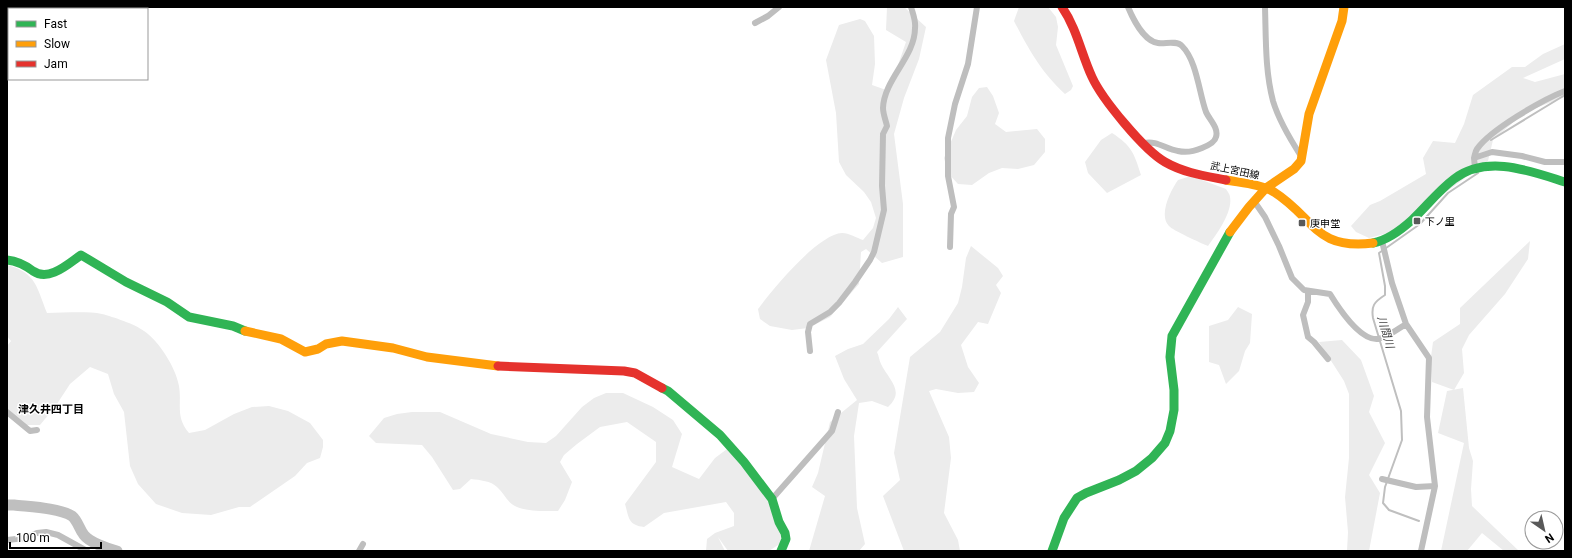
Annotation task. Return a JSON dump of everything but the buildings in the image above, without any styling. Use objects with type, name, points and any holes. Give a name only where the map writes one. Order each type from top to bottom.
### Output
[{"type":"street","points":[[755,23],[768,16],[779,7]]},
{"type":"street","points":[[810,351],[808,332],[810,324],[830,312],[839,303],[870,260],[876,246],[884,210],[882,186],[883,134],[887,126],[883,109],[885,95],[910,48],[914,37],[915,21],[911,7]]},
{"type":"street","points":[[950,247],[951,214],[954,207],[948,176],[948,138],[955,104],[968,64],[977,7]]},
{"type":"street","name":"武上宮田線","points":[[1062,7],[1075,29],[1091,74],[1100,93],[1157,157],[1173,167],[1266,188],[1279,196],[1314,230],[1330,239],[1348,244],[1382,241],[1401,230],[1443,189],[1461,174],[1475,168],[1502,166],[1521,169],[1565,182]]},
{"type":"street","points":[[1128,7],[1131,16],[1149,39],[1158,43],[1173,43],[1181,45],[1187,52],[1194,69],[1206,113],[1216,130],[1216,137],[1213,142],[1204,148],[1192,151],[1179,152],[1151,141],[1144,143]]},
{"type":"street","points":[[1265,7],[1269,82],[1274,102],[1288,135],[1301,156]]},
{"type":"street","points":[[1052,551],[1066,513],[1074,501],[1081,495],[1111,484],[1134,473],[1144,466],[1165,444],[1171,426],[1173,410],[1174,389],[1170,368],[1169,348],[1172,336],[1228,235],[1266,188],[1294,169],[1300,161],[1309,114],[1342,20],[1344,7]]},
{"type":"street","points":[[1475,168],[1474,158],[1476,150],[1484,141],[1500,128],[1521,115],[1565,91]]},
{"type":"street","points":[[1474,158],[1492,152],[1522,156],[1545,162],[1565,162]]},
{"type":"street","points":[[1254,202],[1265,217],[1292,278],[1304,290],[1330,294],[1340,310],[1362,334],[1377,339],[1386,336],[1406,324]]},
{"type":"street","points":[[1382,241],[1392,283],[1406,324],[1429,358],[1427,417],[1435,486],[1421,551]]},
{"type":"street","points":[[7,260],[12,260],[28,267],[34,273],[40,275],[55,271],[80,255],[126,282],[167,302],[189,317],[232,326],[247,332],[281,339],[305,352],[342,340],[398,349],[427,357],[486,365],[624,371],[635,373],[668,390],[720,435],[749,467],[772,499],[779,522],[785,533],[786,539],[781,551]]},
{"type":"street","points":[[1308,291],[1308,302],[1303,315],[1308,338],[1314,342],[1328,359]]},
{"type":"street","points":[[7,412],[30,432],[37,430]]},
{"type":"street","points":[[772,499],[832,431],[838,412]]},
{"type":"street","points":[[1382,479],[1416,487],[1435,486]]},
{"type":"street","points":[[7,540],[25,538],[37,533],[46,532],[58,535],[87,551]]},
{"type":"street","points":[[359,551],[363,544]]},
{"type":"shaded area","points":[[887,7],[904,7],[926,27],[919,59],[904,98],[894,134],[903,204],[903,257],[882,263],[866,249],[861,252],[859,284],[830,317],[808,328],[792,330],[770,326],[760,319],[758,309],[796,264],[809,252],[832,236],[845,233],[863,240],[873,228],[876,218],[871,202],[864,192],[846,175],[839,162],[836,113],[826,60],[839,25],[860,19],[865,21],[874,36],[875,64],[872,85],[889,91],[906,42],[886,30]]},
{"type":"shaded area","points":[[1019,7],[1048,7],[1056,17],[1058,27],[1056,45],[1073,86],[1071,90],[1065,94],[1042,69],[1030,51],[1014,21]]},
{"type":"shaded area","points":[[1565,44],[1565,59],[1523,78],[1535,82],[1565,74],[1565,97],[1525,112],[1493,140],[1488,161],[1392,232],[1369,238],[1356,232],[1351,226],[1370,205],[1380,201],[1426,174],[1423,158],[1433,141],[1455,143],[1464,124],[1473,95],[1512,67],[1525,67],[1543,54]]},
{"type":"shaded area","points":[[987,87],[993,96],[999,113],[995,124],[1006,132],[1037,129],[1045,139],[1045,152],[1034,165],[1018,169],[1002,168],[989,173],[972,185],[958,184],[948,173],[944,158],[956,130],[967,116],[972,97],[979,88]]},
{"type":"shaded area","points":[[1112,133],[1128,146],[1141,175],[1107,193],[1088,173],[1085,162],[1101,140]]},
{"type":"shaded area","points":[[1191,176],[1226,189],[1230,196],[1229,209],[1226,216],[1219,230],[1208,246],[1175,230],[1169,226],[1166,221],[1165,209],[1172,190],[1178,180]]},
{"type":"shaded area","points":[[1530,241],[1528,259],[1505,294],[1469,335],[1462,349],[1464,373],[1454,390],[1432,382],[1431,357],[1433,342],[1460,324],[1460,308]]},
{"type":"shaded area","points":[[971,246],[998,268],[1003,276],[996,285],[1001,293],[988,324],[978,322],[961,345],[968,367],[979,383],[974,392],[958,393],[936,389],[929,391],[949,437],[951,458],[944,513],[958,540],[960,551],[904,551],[883,496],[900,480],[894,453],[910,357],[940,332],[958,303],[966,258]]},
{"type":"shaded area","points":[[7,265],[17,268],[30,277],[38,289],[47,313],[82,312],[102,314],[135,326],[150,335],[171,363],[179,386],[180,416],[189,433],[205,430],[234,414],[252,407],[269,406],[288,411],[310,423],[323,440],[320,458],[307,463],[295,476],[250,507],[239,507],[211,515],[182,513],[156,504],[138,484],[130,466],[124,412],[114,394],[108,374],[90,367],[70,384],[55,407],[40,425],[26,425],[9,411],[7,407],[7,346],[11,341],[7,336]]},
{"type":"shaded area","points":[[898,307],[907,319],[877,352],[881,364],[894,385],[896,390],[895,396],[888,407],[872,401],[859,403],[854,436],[857,508],[865,544],[859,551],[809,551],[825,496],[812,487],[818,473],[830,422],[857,400],[844,379],[835,356],[848,349],[863,344],[889,319]]},
{"type":"shaded area","points":[[1238,307],[1252,314],[1250,343],[1245,351],[1239,371],[1226,384],[1219,365],[1209,362],[1209,326],[1228,320]]},
{"type":"shaded area","points":[[1342,340],[1361,360],[1374,396],[1369,412],[1385,443],[1369,475],[1380,493],[1369,551],[1347,551],[1348,532],[1345,497],[1349,458],[1349,394],[1344,381],[1319,342]]},
{"type":"shaded area","points":[[1463,388],[1469,448],[1473,461],[1471,489],[1472,506],[1519,551],[1504,551],[1482,533],[1467,551],[1441,551],[1464,443],[1438,433],[1447,391]]},
{"type":"shaded area","points":[[606,393],[623,393],[653,407],[673,420],[682,434],[672,467],[699,479],[715,458],[727,449],[762,491],[780,521],[781,543],[769,551],[728,551],[718,537],[725,551],[706,551],[707,539],[715,533],[734,526],[734,513],[726,502],[664,513],[644,527],[632,523],[625,504],[656,462],[656,442],[627,422],[600,427],[564,455],[560,462],[572,482],[565,500],[558,511],[522,509],[514,506],[500,489],[489,482],[482,480],[471,479],[460,489],[453,490],[432,457],[422,445],[376,443],[369,436],[384,418],[412,412],[440,412],[491,434],[528,442],[546,443],[556,436],[582,407],[594,398]]},
{"type":"waterway","name":"川間川","points":[[1491,140],[1565,95]]},
{"type":"waterway","name":"川間川","points":[[1419,521],[1389,510],[1383,503],[1385,487],[1402,440],[1401,411],[1373,318],[1372,310],[1378,300],[1385,295],[1385,286],[1379,253],[1420,224],[1448,193],[1478,173]]},
{"type":"waterway","points":[[7,505],[44,508],[66,513],[74,518],[86,538],[99,545],[117,551]]},
{"type":"traffic: fast","points":[[1373,243],[1389,237],[1403,227],[1454,179],[1480,167],[1509,167],[1538,173],[1565,182]]},
{"type":"traffic: fast","points":[[1052,551],[1064,518],[1077,498],[1136,471],[1152,458],[1165,443],[1170,431],[1174,410],[1174,390],[1170,357],[1172,336],[1230,232]]},
{"type":"traffic: fast","points":[[7,260],[21,264],[39,274],[45,274],[52,273],[64,267],[81,255],[126,282],[167,302],[189,317],[233,326],[245,331]]},
{"type":"traffic: fast","points":[[662,388],[668,391],[720,435],[744,462],[772,499],[779,522],[785,533],[786,539],[781,551]]},
{"type":"traffic: slow","points":[[1230,232],[1266,188],[1294,169],[1301,161],[1309,114],[1342,21],[1344,7]]},
{"type":"traffic: slow","points":[[1226,180],[1257,185],[1269,189],[1288,202],[1317,230],[1338,242],[1353,244],[1373,243]]},
{"type":"traffic: slow","points":[[245,331],[281,339],[305,352],[318,349],[326,344],[342,341],[393,348],[427,357],[498,366]]},
{"type":"traffic: jam","points":[[1062,7],[1071,24],[1088,68],[1097,86],[1135,136],[1156,156],[1172,166],[1195,174],[1226,180]]},
{"type":"traffic: jam","points":[[498,366],[624,371],[635,373],[662,388]]},
{"type":"place","name":"下ノ里","points":[[1417,221]]},
{"type":"place","name":"庚申堂","points":[[1302,223]]},
{"type":"district","name":"津久井四丁目","points":[[51,409]]}]
